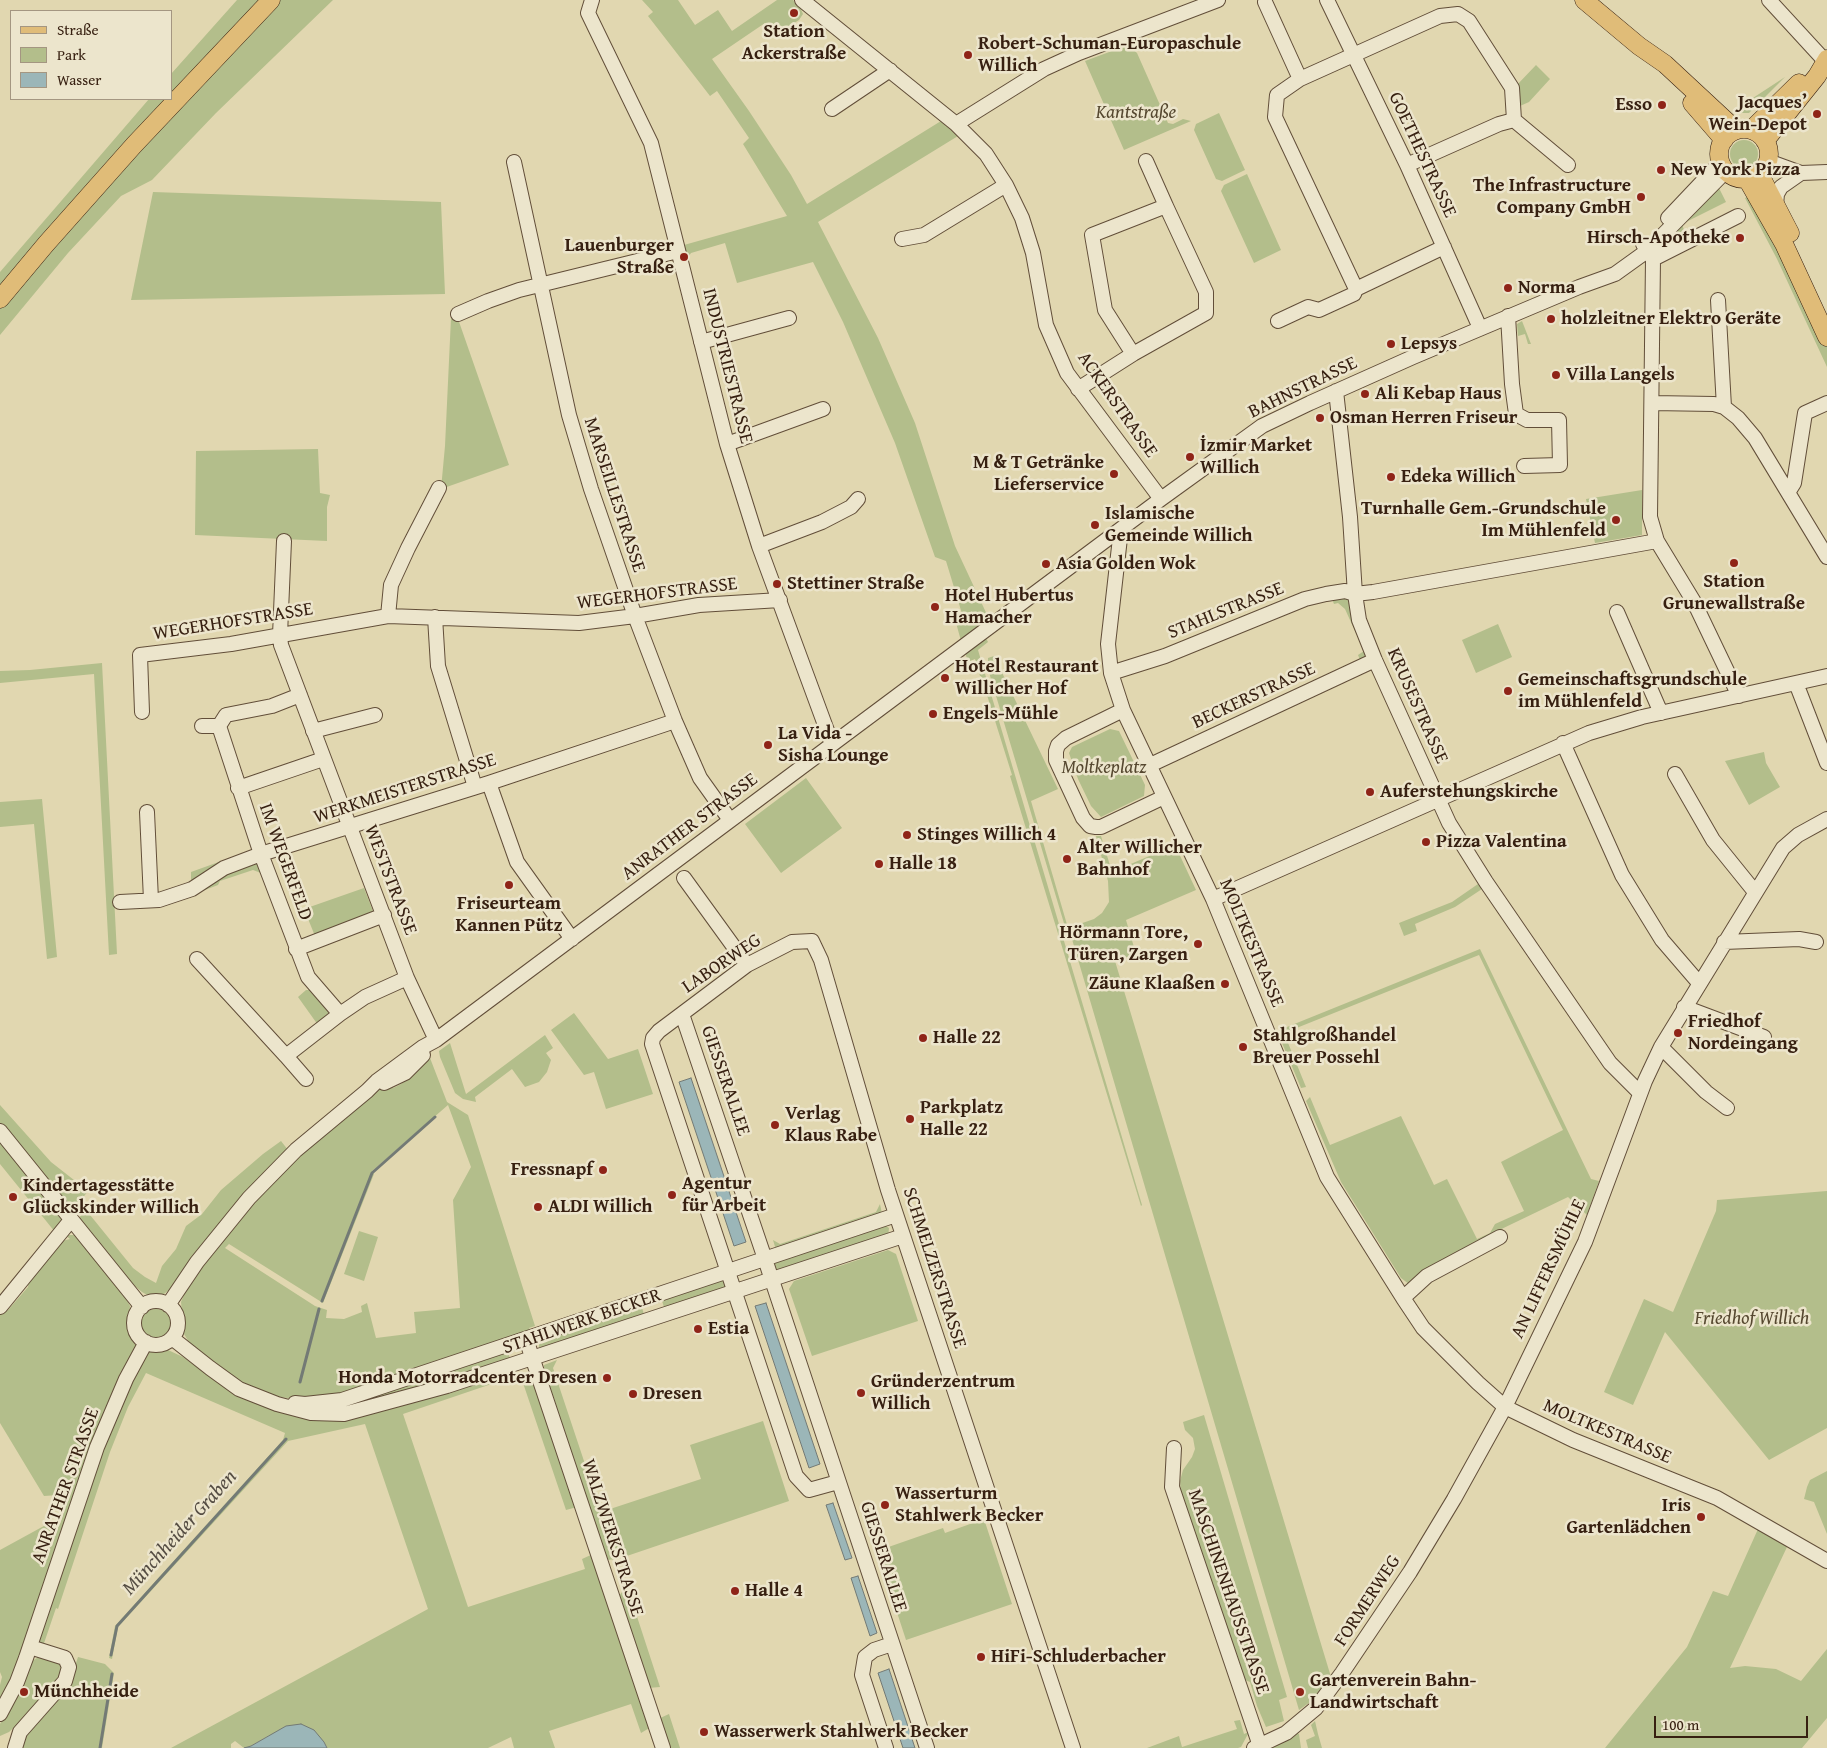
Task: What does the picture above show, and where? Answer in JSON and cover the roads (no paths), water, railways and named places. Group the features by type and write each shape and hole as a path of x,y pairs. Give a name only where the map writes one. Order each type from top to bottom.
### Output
{"main road":[{"path":"0,299 134,145 271,0"},
{"path":"1584,0 1639,46 1665,64 1744,135 1769,151 1758,171 1736,177 1723,167 1720,150 1744,135 1812,70 1826,60"},
{"path":"1758,171 1827,310"},
{"path":"1758,171 1784,244 1827,337"}],"street":[{"name":"INDUSTRIESTRASSE","path":"592,0 588,13 651,144 727,444 759,546 832,744"},
{"name":"ACKERSTRASSE","path":"802,0 956,124 986,154 1006,185 1022,218 1030,245 1046,325 1067,373 1161,499"},
{"path":"956,124 1044,69 1087,50 1218,0"},
{"name":"GOETHESTRASSE","path":"1327,0 1355,54 1480,328"},
{"path":"1769,0 1826,60"},
{"path":"1265,2 1300,79"},
{"path":"1356,289 1275,117 1277,95 1300,79 1440,16 1458,14 1469,21 1512,88 1514,120 1568,165"},
{"path":"832,109 890,70"},
{"path":"1407,166 1499,124 1514,120"},
{"path":"1078,389 1133,354 1206,312 1206,292 1146,161"},
{"name":"MARSEILLESTRASSE","path":"514,162 576,444 634,616 676,721 700,778 730,820"},
{"path":"1723,167 1648,251 1652,403 1650,517 1657,541 1694,602 1739,696"},
{"path":"1758,171 1827,172"},
{"path":"1776,205 1780,187 1801,173"},
{"path":"902,239 924,235 1006,185"},
{"path":"1133,354 1105,310 1092,236 1166,206"},
{"name":"BAHNSTRASSE","path":"972,639 1262,426 1336,391 1579,287 1613,266 1738,216"},
{"path":"1278,321 1308,307 1319,310 1354,294 1356,289 1444,247"},
{"path":"458,314 503,295 540,284 678,251"},
{"path":"1718,300 1724,407"},
{"path":"1508,316 1512,384 1516,414 1528,420 1559,420 1560,465 1524,466"},
{"path":"701,342 789,318"},
{"name":"KRUSESTRASSE","path":"1336,391 1347,489 1355,594 1359,620 1376,660 1449,823 1486,882 1610,1063 1640,1093"},
{"path":"1789,491 1794,483 1805,413 1827,402"},
{"path":"1652,403 1711,404 1724,407 1738,418 1753,434 1827,557"},
{"path":"727,444 822,409"},
{"path":"388,616 391,585 439,488"},
{"path":"759,546 822,522 851,507 858,499"},
{"name":"MOLTKESTRASSE","path":"1121,529 1108,644 1111,673 1123,710 1212,898 1327,1177 1423,1328 1478,1384 1505,1407 1573,1440 1726,1503 1827,1561"},
{"name":"WESTSTRASSE","path":"284,541 281,645 433,1042"},
{"name":"STAHLSTRASSE","path":"1111,673 1172,654 1305,599 1345,591 1355,594 1385,590 1657,541"},
{"name":"WEGERHOFSTRASSE","path":"142,712 140,655 208,648 388,616 579,623 699,605 780,600"},
{"path":"1617,612 1661,712"},
{"path":"436,617 438,666 482,785 516,862 572,939"},
{"name":"ANRATHER STRASSE","path":"168,1304 197,1262 249,1198 303,1144 377,1081 422,1046 433,1042 572,939 972,639"},
{"name":"BECKERSTRASSE","path":"1148,766 1376,660"},
{"path":"1212,898 1438,800 1563,743 1606,727 1661,712 1827,676"},
{"path":"1796,683 1827,763"},
{"path":"202,726 219,726 226,715 272,706 300,696"},
{"path":"1123,710 1066,738 1058,745 1056,760 1083,818 1090,826 1101,827 1164,797"},
{"path":"314,731 375,715"},
{"name":"WERKMEISTERSTRASSE","path":"120,902 160,900 192,889 224,868 261,854 482,785 676,721"},
{"name":"IM WEGERFELD","path":"219,726 238,788 296,949 308,977 340,1014"},
{"path":"1563,743 1622,875 1662,940 1699,983"},
{"name":"IM WEGERFELD","path":"238,788 324,758"},
{"path":"1675,774 1713,840 1755,892"},
{"path":"147,812 151,900"},
{"name":"AN LIFFERSMÜHLE","path":"1454,1499 1505,1407 1585,1242 1640,1093 1661,1046 1780,852 1790,841 1807,829 1827,819"},
{"path":"684,878 747,965"},
{"name":"IM WEGERFELD","path":"296,949 384,915"},
{"path":"1724,942 1799,939 1816,942"},
{"name":"LABORWEG","path":"682,1014 747,965 792,942 812,941"},
{"name":"SCHMELZERSTRASSE","path":"812,941 821,960 896,1215 1073,1748"},
{"path":"197,959 306,1079"},
{"path":"286,1056 365,997 408,978"},
{"path":"1684,1007 1764,1037"},
{"name":"GIESSERALLEE","path":"838,1482 809,1490 796,1476 653,1047 652,1040 656,1033 682,1014 927,1748"},
{"path":"1661,1046 1706,1092 1726,1108"},
{"path":"0,1131 142,1307"},
{"name":"STAHLWERK BECKER","path":"269,1401 305,1404 342,1400 896,1215"},
{"path":"0,1307 71,1220"},
{"name":"STAHLWERK BECKER","path":"172,1338 239,1389 269,1401 311,1413 344,1414 447,1386 734,1290 903,1236"},
{"path":"1403,1298 1427,1276 1500,1238"},
{"path":"154,1301 168,1304 176,1314 177,1320 176,1332 172,1338 160,1344 146,1342 140,1338 134,1326 137,1312 154,1301"},
{"name":"WALZWERKSTRASSE","path":"526,1339 662,1748"},
{"name":"ANRATHER STRASSE","path":"0,1714 17,1682 95,1452 126,1379 146,1342"},
{"name":"MASCHINENHAUSSTRASSE","path":"1174,1448 1172,1487 1257,1747"},
{"name":"FORMERWEG","path":"1257,1747 1291,1730 1312,1712 1325,1697 1395,1595 1454,1499"},
{"path":"886,1748 862,1675 865,1657 872,1651 892,1644"},
{"path":"16,1748 20,1732 65,1681 69,1667 65,1658 30,1646"}],"water":[{"path":"691,1078 746,1242 734,1246 679,1082"},
{"path":"766,1303 820,1464 809,1468 755,1306"},
{"path":"833,1503 852,1558 845,1560 826,1505"},
{"path":"858,1576 877,1633 870,1636 851,1578"},
{"path":"889,1669 915,1748 903,1748 878,1673"},
{"path":"301,1724 314,1730 327,1748 244,1748 286,1726"}],"waterway":[{"name":"Münchheider Graben","path":"322,1301 372,1173 435,1117"},
{"name":"Münchheider Graben","path":"300,1382 319,1309"},
{"name":"Münchheider Graben","path":"111,1655 117,1626 286,1439"},
{"name":"Münchheider Graben","path":"100,1748 112,1674"}],"place":[{"name":"Station Ackerstraße","path":"794,13"},
{"name":"Robert-Schuman-Europaschule Willich","path":"968,55"},
{"name":"Esso","path":"1662,105"},
{"name":"Jacques’ Wein-Depot","path":"1817,114"},
{"name":"New York Pizza","path":"1661,170"},
{"name":"The Infrastructure Company GmbH","path":"1641,197"},
{"name":"Hirsch-Apotheke","path":"1740,238"},
{"name":"Lauenburger Straße","path":"684,257"},
{"name":"Norma","path":"1508,288"},
{"name":"holzleitner Elektro Geräte","path":"1551,319"},
{"name":"Lepsys","path":"1391,344"},
{"name":"Villa Langels","path":"1556,375"},
{"name":"Ali Kebap Haus","path":"1365,394"},
{"name":"Osman Herren Friseur","path":"1320,418"},
{"name":"İzmir Market Willich","path":"1190,457"},
{"name":"M & T Getränke Lieferservice","path":"1114,474"},
{"name":"Edeka Willich","path":"1391,477"},
{"name":"Turnhalle Gem.-Grundschule Im Mühlenfeld","path":"1616,520"},
{"name":"Islamische Gemeinde Willich","path":"1095,525"},
{"name":"Station Grunewallstraße","path":"1734,563"},
{"name":"Asia Golden Wok","path":"1046,564"},
{"name":"Stettiner Straße","path":"777,584"},
{"name":"Hotel Hubertus Hamacher","path":"935,607"},
{"name":"Hotel Restaurant Willicher Hof","path":"945,678"},
{"name":"Gemeinschaftsgrundschule im Mühlenfeld","path":"1508,691"},
{"name":"Engels-Mühle","path":"933,714"},
{"name":"La Vida - Sisha Lounge","path":"768,745"},
{"name":"Auferstehungskirche","path":"1370,792"},
{"name":"Stinges Willich 4","path":"907,835"},
{"name":"Pizza Valentina","path":"1426,842"},
{"name":"Alter Willicher Bahnhof","path":"1067,859"},
{"name":"Halle 18","path":"879,864"},
{"name":"Friseurteam Kannen Pütz","path":"509,885"},
{"name":"Hörmann Tore, Türen, Zargen","path":"1198,944"},
{"name":"Zäune Klaaßen","path":"1225,984"},
{"name":"Friedhof Nordeingang","path":"1678,1033"},
{"name":"Halle 22","path":"923,1038"},
{"name":"Stahlgroßhandel Breuer Possehl","path":"1243,1047"},
{"name":"Parkplatz Halle 22","path":"910,1119"},
{"name":"Verlag Klaus Rabe","path":"775,1125"},
{"name":"Fressnapf","path":"603,1170"},
{"name":"Agentur für Arbeit","path":"672,1195"},
{"name":"Kindertagesstätte Glückskinder Willich","path":"13,1197"},
{"name":"ALDI Willich","path":"538,1207"},
{"name":"Estia","path":"698,1329"},
{"name":"Honda Motorradcenter Dresen","path":"607,1378"},
{"name":"Gründerzentrum Willich","path":"861,1393"},
{"name":"Dresen","path":"633,1394"},
{"name":"Wasserturm Stahlwerk Becker","path":"885,1505"},
{"name":"Iris Gartenlädchen","path":"1701,1517"},
{"name":"Halle 4","path":"735,1591"},
{"name":"HiFi-Schluderbacher","path":"981,1657"},
{"name":"Münchheide","path":"24,1692"},
{"name":"Gartenverein Bahn- Landwirtschaft","path":"1300,1692"},
{"name":"Wasserwerk Stahlwerk Becker","path":"704,1732"}],"park label":[{"name":"Kantstraße","path":"1136,113"},
{"name":"Moltkeplatz","path":"1104,768"},
{"name":"Friedhof Willich","path":"1752,1319"}]}
